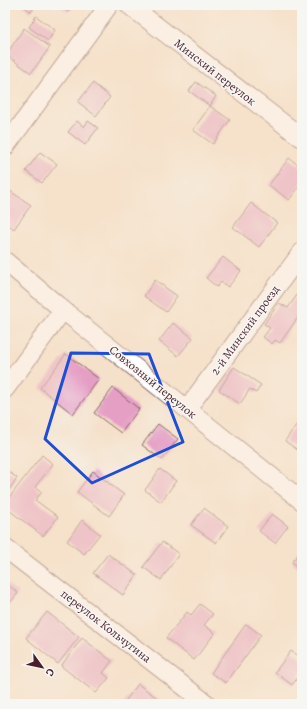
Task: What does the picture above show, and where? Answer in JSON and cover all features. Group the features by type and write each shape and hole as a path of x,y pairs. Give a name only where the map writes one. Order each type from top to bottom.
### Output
{"street":[{"path":"5,147 109,5"},
{"name":"Минский переулок","path":"129,5 302,138"},
{"name":"2-й Минский проезд","path":"187,409 302,252"},
{"name":"Совхозный переулок","path":"5,262 302,501"},
{"path":"5,389 63,310"},
{"name":"переулок Кольчугина","path":"5,548 207,704"}],"highlighted area":[{"path":"71,353 149,354 183,442 92,483 45,439"}],"building":[{"path":"22,5 36,5 31,12"},
{"path":"58,5 74,5 68,12"},
{"path":"36,16 55,30 48,41 29,27"},
{"path":"24,28 50,47 31,73 6,55"},
{"path":"196,82 216,96 210,106 189,91"},
{"path":"93,83 110,97 96,116 78,102"},
{"path":"210,106 230,120 213,144 193,130"},
{"path":"77,121 84,127 88,121 98,128 85,145 68,132"},
{"path":"40,152 57,164 42,183 26,171"},
{"path":"289,158 302,168 302,183 289,200 269,185"},
{"path":"10,191 31,205 14,229 5,222 5,199"},
{"path":"251,203 277,223 259,247 233,227"},
{"path":"223,257 241,271 228,287 221,282 217,287 206,278"},
{"path":"302,261 302,278 294,272"},
{"path":"155,280 177,296 166,312 144,296"},
{"path":"297,295 302,299 302,319 299,316 280,343 275,340 272,344 263,337 270,328 264,324 279,303 288,308"},
{"path":"173,323 193,338 178,356 159,341"},
{"path":"66,354 99,379 73,414 40,388"},
{"path":"234,367 261,385 256,393 250,389 240,404 219,390"},
{"path":"113,388 139,409 121,433 94,413"},
{"path":"299,421 302,423 302,453 285,441"},
{"path":"158,424 178,439 162,460 142,445"},
{"path":"42,455 53,464 35,487 42,492 35,500 58,517 43,536 5,507 5,503"},
{"path":"5,469 17,478 5,496"},
{"path":"160,469 176,481 161,502 145,490"},
{"path":"93,471 124,495 109,516 77,492"},
{"path":"204,508 228,526 216,543 191,525"},
{"path":"272,514 288,526 275,543 259,531"},
{"path":"82,520 100,534 84,554 67,541"},
{"path":"162,542 179,554 161,580 143,567"},
{"path":"302,549 302,570 292,562"},
{"path":"108,554 137,575 123,595 93,573"},
{"path":"5,582 18,593 5,609"},
{"path":"200,604 213,614 204,625 215,633 194,660 166,638 187,612 191,615"},
{"path":"47,612 79,637 58,664 26,638"},
{"path":"246,624 261,635 226,683 211,673"},
{"path":"82,638 112,661 103,673 109,678 96,693 61,666"},
{"path":"291,651 302,659 302,672 292,685 275,672"},
{"path":"138,684 161,701 159,704 123,704"}]}
